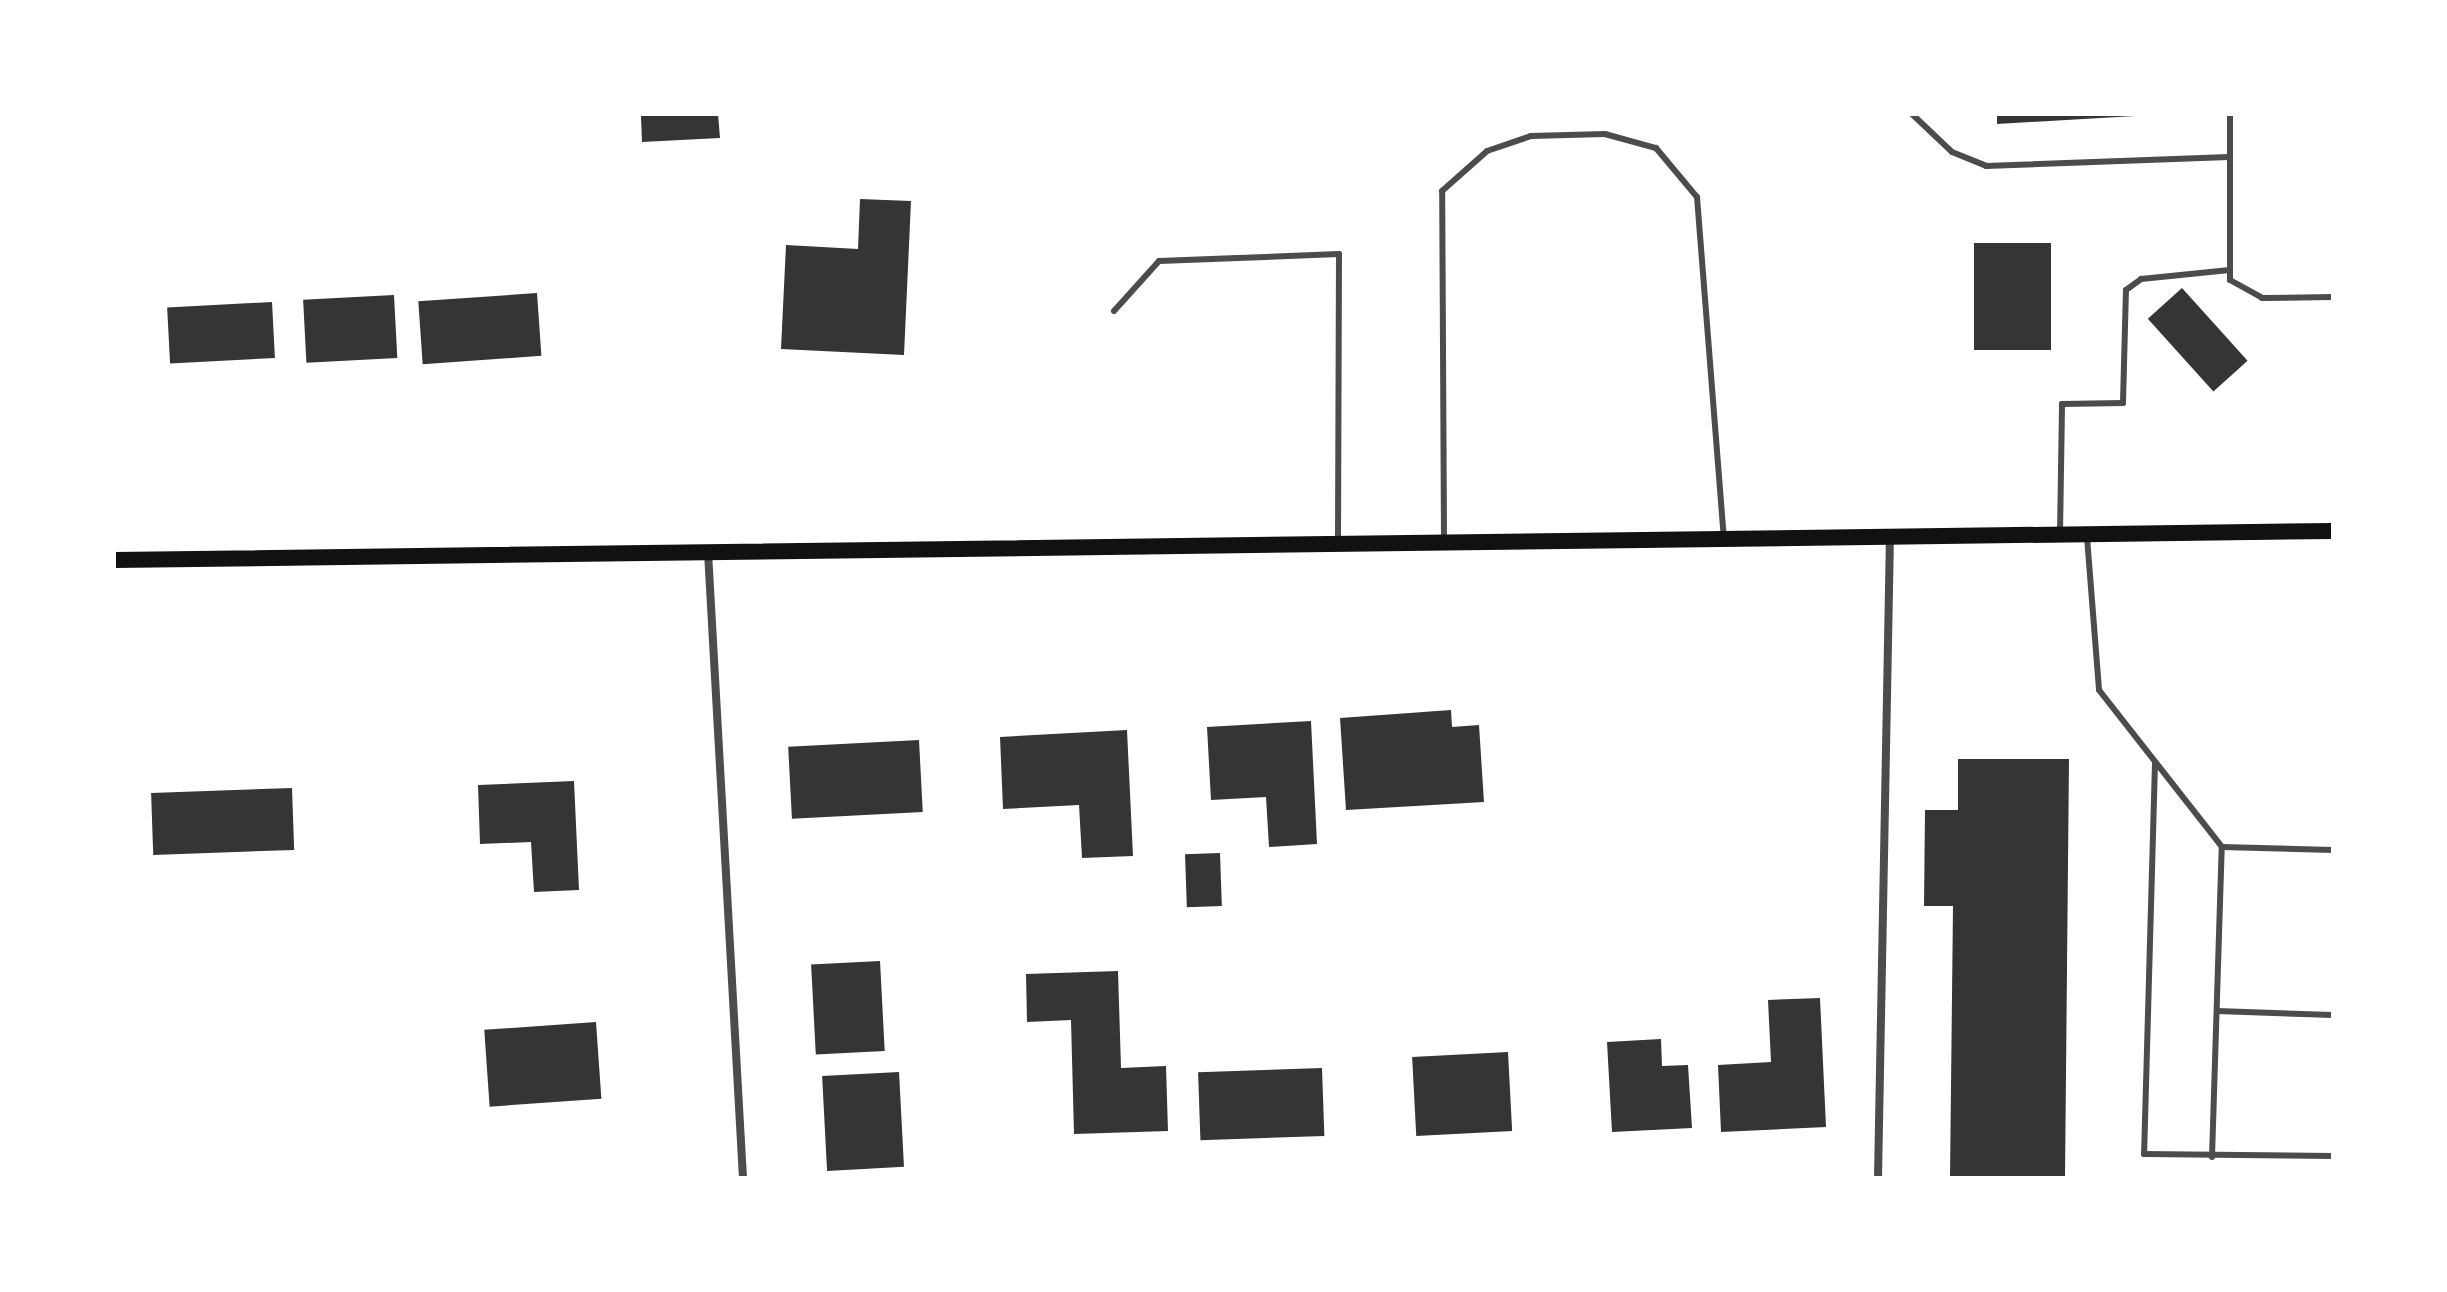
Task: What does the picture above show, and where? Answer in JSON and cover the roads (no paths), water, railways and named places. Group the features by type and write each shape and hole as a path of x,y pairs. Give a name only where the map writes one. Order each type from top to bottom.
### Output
{"main road":[{"path":"114,560 2333,531"}],"street":[{"path":"1878,1178 1890,536"},
{"path":"708,552 743,1178"}],"lane":[{"path":"1912,114 1952,152 1986,166 2229,157"},
{"path":"2230,114 2230,280 2262,298 2333,297"},
{"path":"1444,542 1442,191 1487,151 1531,136 1605,134 1656,148 1697,197 1724,539"},
{"path":"1114,311 1159,261 1339,254 1338,545"},
{"path":"2060,534 2062,404 2123,403 2126,290 2141,279 2230,270"},
{"path":"2087,534 2099,690 2222,847 2212,1157"},
{"path":"2155,763 2144,1154 2333,1156"},
{"path":"2222,847 2333,850"},
{"path":"2217,1011 2333,1015"}]}
